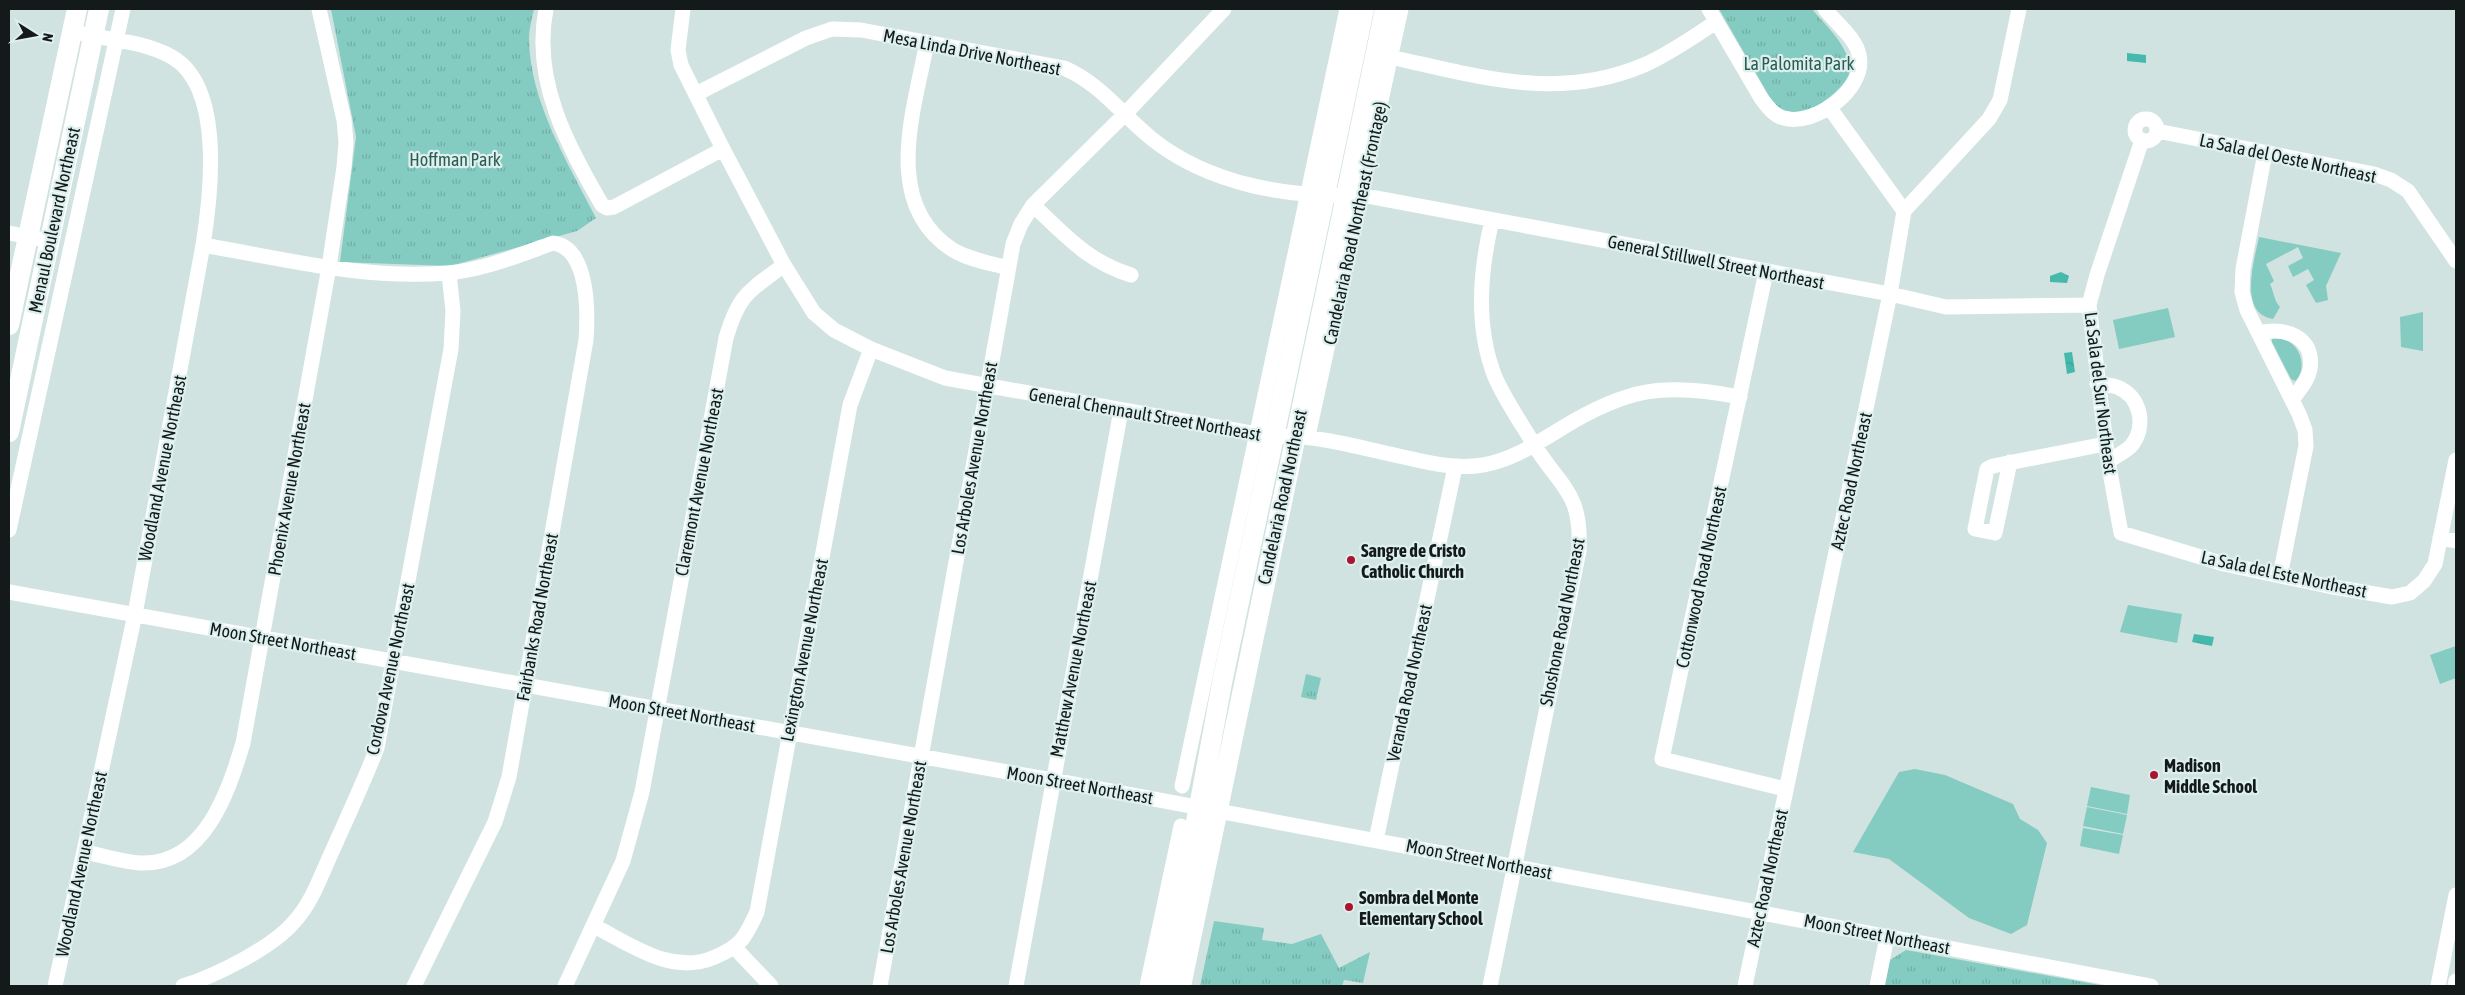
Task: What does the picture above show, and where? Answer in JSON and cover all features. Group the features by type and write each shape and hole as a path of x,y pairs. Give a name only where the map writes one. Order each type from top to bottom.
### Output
{"main road":[{"name":"Menaul Boulevard Northeast","path":"9,325 18,235 77,9"},
{"name":"Menaul Boulevard Northeast","path":"9,432 99,9"},
{"name":"Candelaria Road Northeast","path":"1162,986 1222,684 1265,435 1316,194 1364,9"},
{"name":"Candelaria Road Northeast","path":"1181,986 1353,195 1385,9"}],"street":[{"path":"9,530 123,9"},
{"name":"Phoenix Avenue Northeast","path":"84,852 140,863 161,861 180,854 195,843 208,828 233,776 243,743 329,267 344,167 346,142 344,120 319,9"},
{"path":"546,9 542,52 547,86 560,125 602,205 607,208 614,206 723,149"},
{"path":"683,9 678,50 682,64 723,149 784,265"},
{"name":"Los Arboles Avenue Northeast","path":"880,986 922,757 986,386 1008,268 1021,224 1033,205 1125,114 1217,19 1224,9"},
{"path":"1316,194 1347,9"},
{"name":"Candelaria Road Northeast (Frontage)","path":"1353,195 1390,57 1400,9"},
{"path":"1709,9 1761,98 1771,110 1782,118 1803,120 1829,106 1845,94 1854,82 1860,68 1859,54 1854,43 1824,9"},
{"path":"1829,106 1904,211 1989,119 2000,100 2019,9"},
{"path":"1390,57 1520,83 1576,84 1613,76 1644,64 1716,22"},
{"name":"Mesa Linda Drive Northeast","path":"696,94 806,38 832,29 861,30 1064,68 1080,75 1096,86 1152,139 1182,160 1206,172 1229,180 1316,194 1353,195"},
{"name":"Woodland Avenue Northeast","path":"55,986 135,614 203,245 212,183 210,144 199,90 190,73 174,58 157,50 72,32"},
{"path":"926,42 907,154 908,185 918,214 935,236 954,251 977,261 1008,268"},
{"name":"La Sala del Sur Northeast","path":"2121,533 2105,444 2089,305 2097,275 2142,140 2138,137 2135,130 2141,120 2151,120 2156,125 2157,131"},
{"name":"La Sala del Oeste Northeast","path":"2157,131 2374,174 2391,180 2408,191 2451,243 2456,260"},
{"path":"2265,153 2243,269 2242,292 2247,310 2305,430 2306,446 2280,576"},
{"name":"General Stillwell Street Northeast","path":"1353,195 1890,294 1946,308 2089,305"},
{"path":"1033,205 1087,255 1107,267 1131,274"},
{"name":"Aztec Road Northeast","path":"1745,986 1890,294 1904,211"},
{"name":"Shoshone Road Northeast","path":"1490,986 1578,551 1580,525 1573,499 1534,444 1495,377 1484,332 1481,291 1483,258 1492,220"},
{"path":"18,235 50,241"},
{"name":"Fairbanks Road Northeast","path":"414,986 496,822 509,777 586,340 588,310 585,287 578,266 567,249 561,244 553,243 505,261 449,273"},
{"path":"203,245 378,275 449,273"},
{"name":"General Chennault Street Northeast","path":"784,265 814,313 834,330 871,349 945,378 1265,435 1302,436 1455,467 1484,465 1510,458 1608,402 1650,391 1672,388 1697,389 1740,397"},
{"name":"Claremont Avenue Northeast","path":"566,986 623,861 642,792 726,338 734,313 748,291 784,265"},
{"name":"Cottonwood Road Northeast","path":"1766,272 1662,759 1786,788"},
{"name":"Cordova Avenue Northeast","path":"183,986 200,980 268,945 294,923 310,900 365,779 376,748 451,349 453,311 449,273"},
{"path":"2259,333 2270,330 2284,331 2303,341 2310,368 2305,383 2292,400"},
{"name":"Lexington Avenue Northeast","path":"735,948 749,929 757,912 788,732 850,405 871,349"},
{"path":"2097,384 2118,387 2132,398 2140,411 2139,432 2130,446 2108,461"},
{"name":"Matthew Avenue Northeast","path":"1016,986 1052,780 1121,410"},
{"path":"1182,786 1265,435"},
{"path":"2010,462 2105,444"},
{"path":"2456,460 2450,519 2440,538 2456,541"},
{"name":"Veranda Road Northeast","path":"1376,840 1455,467"},
{"name":"La Sala del Este Northeast","path":"2121,533 2224,564 2392,597 2410,593 2424,581 2435,564 2440,538"},
{"name":"Moon Street Northeast","path":"9,592 1199,807 2151,986"},
{"path":"1147,986 1181,826"},
{"path":"2438,986 2456,895"},
{"path":"594,926 658,959 672,964 692,965 735,948 771,986"},
{"path":"1877,986 1887,936"},
{"path":"2455,986 2456,982"}],"green space":[{"name":"Hoffman Park","path":"331,9 534,9 529,39 531,63 536,86 552,132 596,218 577,231 450,266 340,262 356,137"},
{"name":"La Palomita Park","path":"1719,9 1812,9 1845,51 1850,67 1849,74 1838,90 1820,104 1801,112 1791,113 1783,110 1773,103"},
{"path":"2259,237 2341,253 2326,286 2328,300 2316,303 2306,285 2314,280 2308,269 2293,277 2288,266 2303,258 2298,247 2266,264 2274,281 2270,284 2276,302 2280,307 2273,319 2262,315 2255,307 2251,285"},
{"path":"2168,308 2175,337 2119,349 2113,320"},
{"path":"2423,312 2423,351 2401,347 2400,317"},
{"path":"2277,337 2290,343 2298,352 2302,367 2295,381 2291,379 2272,342 2272,339"},
{"path":"2128,605 2182,614 2177,643 2120,632"},
{"path":"2456,646 2456,678 2440,684 2430,655"},
{"path":"1306,674 1321,678 1316,700 1301,697"},
{"path":"1915,769 1945,775 2013,804 2020,819 2038,830 2047,843 2027,925 2011,934 1969,918 1889,859 1853,852 1899,772"},
{"path":"2091,787 2130,795 2127,814 2087,806"},
{"path":"2087,807 2127,815 2123,834 2083,826"},
{"path":"2083,828 2123,835 2119,854 2080,846"},
{"path":"1214,921 1264,928 1262,940 1292,944 1321,934 1339,968 1370,952 1363,983 1344,980 1342,986 1200,986"},
{"path":"1906,950 2105,986 1885,986 1890,960"}],"water":[{"path":"2127,53 2146,55 2146,63 2127,61"},
{"path":"2061,272 2069,276 2067,283 2050,282 2050,276"},
{"path":"2072,352 2075,372 2067,374 2064,353"},
{"path":"2194,634 2214,637 2212,646 2192,642"}],"place":[{"name":"Sangre de Cristo Catholic Church","path":"1351,560"},
{"name":"Madison Middle School","path":"2154,775"},
{"name":"Sombra del Monte Elementary School","path":"1349,907"}]}
